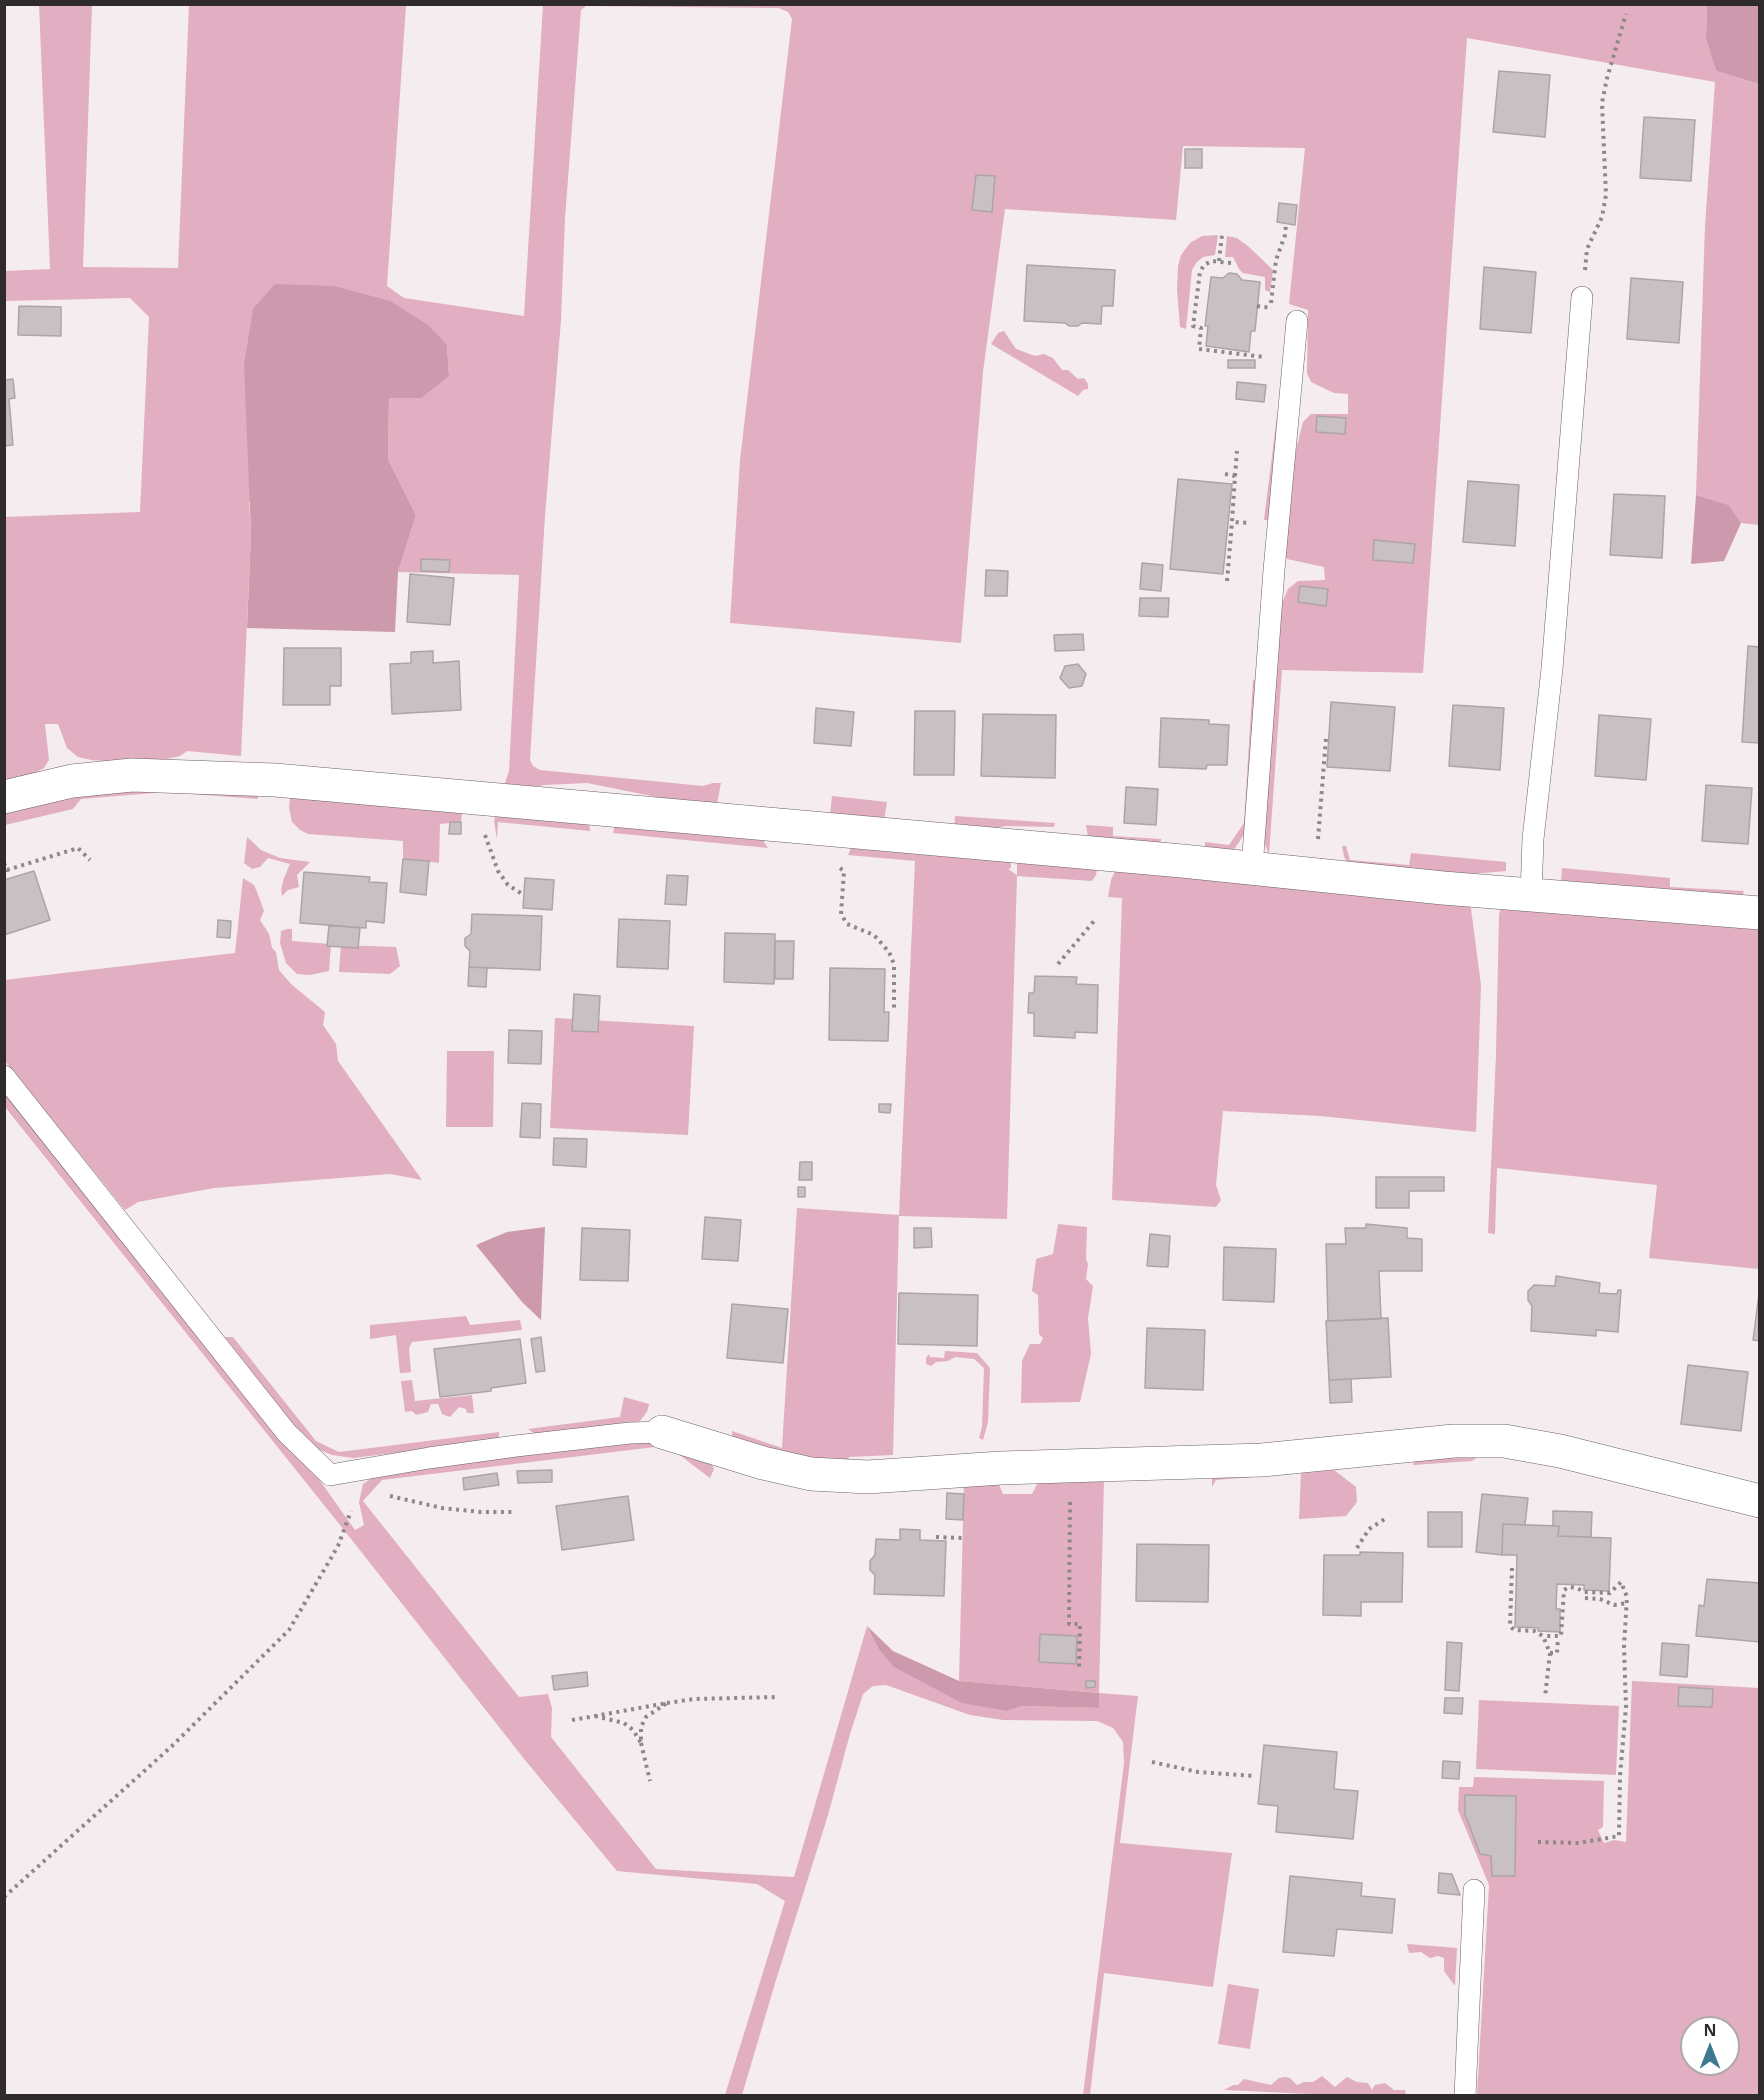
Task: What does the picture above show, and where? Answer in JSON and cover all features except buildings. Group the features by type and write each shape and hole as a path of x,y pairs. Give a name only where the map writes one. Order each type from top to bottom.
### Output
{"street":[{"path":"4,796 72,781 132,775 275,780 1252,868 1443,888 1760,913"},
{"path":"662,1432 763,1463 811,1474 868,1477 1001,1468 1262,1460 1454,1441 1504,1441 1560,1451 1760,1501"}],"lane":[{"path":"1531,895 1533,839 1552,669 1582,297"},
{"path":"1252,868 1274,570 1297,321"},
{"path":"4,1076 286,1432 330,1475 516,1446 630,1433 662,1432"},
{"path":"1465,2096 1474,1890"}],"path":[{"path":"1582,297 1587,249 1602,217 1606,195 1602,103 1626,14"},
{"path":"1270,317 1276,260 1285,235 1286,224"},
{"path":"1219,261 1222,235"},
{"path":"1231,263 1212,261 1204,265 1200,272 1193,326 1201,328 1198,349 1265,357 1266,351"},
{"path":"1227,581 1237,451"},
{"path":"1225,474 1235,476"},
{"path":"1232,522 1253,524"},
{"path":"1318,844 1326,738"},
{"path":"485,838 498,871 508,885 524,896"},
{"path":"4,863 7,870 78,848 90,860"},
{"path":"841,868 844,871 841,914 847,924 874,935 889,952 894,964 894,1011"},
{"path":"1058,964 1094,921"},
{"path":"381,1494 442,1508 480,1512 514,1512"},
{"path":"1070,1497 1069,1624 1080,1624 1079,1671"},
{"path":"4,1897 172,1746 289,1630 338,1546 351,1511"},
{"path":"1357,1548 1369,1529 1388,1517"},
{"path":"936,1537 963,1538"},
{"path":"1512,1568 1510,1626 1514,1630 1534,1631 1543,1636 1561,1636 1562,1594 1569,1587 1584,1592 1610,1593 1621,1582 1627,1597 1624,1646 1626,1707 1620,1776 1619,1836 1580,1843 1538,1842"},
{"path":"1585,1598 1600,1599 1614,1605 1627,1603"},
{"path":"1543,1636 1550,1653 1545,1697"},
{"path":"1550,1653 1557,1653 1558,1638"},
{"path":"572,1720 667,1702 777,1697"},
{"path":"650,1781 641,1743 641,1727 646,1717 667,1702"},
{"path":"596,1716 612,1718 624,1723 633,1730 641,1743"},
{"path":"1152,1762 1198,1772 1255,1776"}],"shaded area":[{"path":"39,5 92,5 83,267 178,268 189,5 406,5 387,286 404,298 524,316 543,5 1707,5 1706,39 1716,71 1759,84 1759,525 1741,523 1729,505 1696,495 1705,226 1715,82 1467,38 1423,673 1282,670 1269,855 1264,841 1281,605 1288,589 1298,581 1325,580 1324,567 1287,559 1284,555 1296,450 1303,422 1311,414 1348,414 1348,394 1334,393 1311,382 1307,373 1308,310 1289,304 1305,148 1183,146 1176,220 1005,209 983,372 961,643 730,623 740,460 792,19 788,12 779,8 586,6 581,10 565,218 561,320 545,516 530,760 533,766 540,770 703,786 721,783 716,809 587,783 544,785 520,790 510,788 505,783 509,771 519,575 398,572 416,515 388,459 389,398 422,398 449,376 447,345 249,502 251,535 241,756 187,751 180,756 158,761 136,763 91,760 78,757 67,748 58,724 45,724 49,760 44,768 5,786 4,517 140,512 149,317 130,298 5,301 5,271 50,269"},
{"path":"1707,5 1759,5 1759,84 1716,71 1706,39"},
{"path":"1218,235 1215,255 1203,257 1192,270 1186,329 1180,327 1177,290 1181,255 1190,243 1202,236"},
{"path":"1227,236 1237,238 1273,270 1270,292 1265,290 1265,277 1243,273 1233,257 1225,257"},
{"path":"275,284 334,286 390,301 428,325 447,345 449,376 422,398 389,398 388,459 416,515 398,572 395,632 247,628 251,535 244,365 253,309"},
{"path":"1004,331 1016,349 1035,356 1044,354 1053,358 1062,370 1068,370 1078,379 1084,378 1088,389 1083,390 1078,396 991,344 998,333"},
{"path":"1277,416 1281,422 1270,520 1264,520"},
{"path":"1696,495 1729,505 1741,523 1724,561 1691,564"},
{"path":"1257,679 1247,820 1243,836 1235,848 1223,854 1205,854 1205,842 1229,845 1244,823 1253,680"},
{"path":"78,788 258,792 258,799 165,792 81,799 73,809 5,825 5,806"},
{"path":"832,796 887,802 884,821 830,815"},
{"path":"290,797 463,805 461,822 440,824 439,863 403,859 403,841 308,834 292,822 289,808"},
{"path":"498,806 588,814 590,831 498,822 497,839 494,821"},
{"path":"955,816 1055,823 1054,827 1006,826 969,833 954,832"},
{"path":"617,817 765,835 764,842 768,848 613,833"},
{"path":"1086,825 1113,827 1113,836 1161,839 1160,850 1089,843"},
{"path":"247,837 261,850 280,858 310,862 297,875 299,887 288,890 282,896 284,878 290,864 268,858 260,867 252,869 244,863"},
{"path":"863,841 1011,855 1011,868 1008,869 1017,875 1017,855 1097,869 1092,881 1017,876 1007,1219 899,1216 893,1455 849,1457 847,1466 732,1443 732,1431 782,1448 797,1208 899,1215 915,861 848,855 851,848"},
{"path":"1342,846 1346,846 1350,860 1409,865 1411,853 1506,862 1506,871 1440,877 1348,865"},
{"path":"1562,868 1670,878 1670,887 1744,891 1742,897 1602,884 1590,887 1561,883"},
{"path":"1115,871 1470,901 1481,985 1476,1132 1320,1116 1223,1111 1216,1185 1221,1200 1216,1207 1112,1200 1122,898 1108,897"},
{"path":"243,878 254,885 259,897 264,911 260,920 276,952 279,970 291,984 325,1012 323,1025 336,1044 338,1061 422,1180 390,1174 214,1188 138,1202 125,1210 5,1061 4,980 235,953"},
{"path":"1502,905 1759,923 1759,1269 1649,1258 1657,1185 1497,1168 1495,1234 1488,1233 1496,1055 1499,914"},
{"path":"292,929 292,941 331,944 329,971 310,975 297,974 286,963 280,943 281,931"},
{"path":"341,945 396,947 400,966 390,974 339,972"},
{"path":"555,1018 694,1026 688,1135 550,1128"},
{"path":"447,1051 494,1051 493,1127 446,1127"},
{"path":"4,1091 279,1440 318,1478 355,1530 364,1525 359,1502 363,1484 373,1477 489,1458 635,1443 656,1443 707,1455 714,1469 710,1478 673,1450 655,1447 382,1480 363,1501 519,1697 548,1694 552,1708 551,1737 656,1869 794,1877 867,1626 878,1648 1007,1711 1022,1706 1099,1708 1099,1693 1138,1696 1120,1843 1232,1853 1213,1987 1104,1973 1090,2095 1083,2095 1124,1763 1123,1742 1113,1728 1097,1721 1003,1720 970,1715 886,1685 873,1686 863,1694 850,1734 828,1815 742,2095 725,2095 785,1901 757,1884 617,1871 525,1760 5,1107"},
{"path":"1058,1224 1087,1227 1086,1279 1093,1286 1088,1318 1091,1354 1080,1402 1021,1403 1022,1361 1030,1344 1040,1344 1043,1338 1039,1334 1038,1295 1032,1291 1036,1259 1053,1254"},
{"path":"545,1227 541,1320 522,1302 476,1245 507,1232"},
{"path":"466,1316 470,1325 520,1320 522,1330 412,1342 409,1348 411,1372 404,1373 400,1373 396,1335 370,1339 370,1325"},
{"path":"225,1337 233,1337 316,1441 339,1452 499,1432 499,1440 353,1458 332,1455 317,1449 305,1439"},
{"path":"945,1351 977,1353 990,1368 988,1422 983,1440 979,1438 982,1427 984,1368 974,1359 955,1357 948,1361 936,1362 931,1366 926,1364 929,1354 930,1357 944,1358"},
{"path":"412,1380 415,1401 472,1395 474,1413 467,1413 466,1409 459,1407 450,1417 442,1414 438,1404 431,1404 428,1412 416,1415 412,1411 405,1412 401,1381"},
{"path":"624,1397 649,1404 647,1412 640,1421 535,1434 528,1429 620,1417"},
{"path":"1481,1455 1472,1461 1413,1465 1414,1456"},
{"path":"1301,1467 1302,1473 1334,1470 1356,1487 1357,1502 1346,1516 1299,1519 1301,1473 1216,1480 1212,1487 1212,1479 1217,1475"},
{"path":"1104,1478 1099,1693 959,1681 964,1482 998,1482 1003,1494 1032,1494 1039,1480"},
{"path":"867,1626 893,1651 959,1681 1099,1693 1099,1708 1022,1706 1007,1711 962,1703 894,1667 878,1648"},
{"path":"1632,1681 1759,1688 1759,2095 1477,2095 1489,1885 1458,1810 1459,1787 1473,1787 1474,1777 1604,1781 1603,1827 1598,1830 1604,1843 1614,1840 1626,1842"},
{"path":"1479,1700 1619,1706 1616,1775 1476,1769"},
{"path":"1407,1944 1457,1948 1455,1986 1444,1971 1444,1958 1438,1956 1430,1958 1421,1952 1409,1953"},
{"path":"1228,1984 1259,1989 1250,2049 1218,2044"},
{"path":"1322,2076 1335,2087 1347,2077 1357,2082 1368,2083 1372,2090 1375,2085 1385,2083 1394,2090 1405,2090 1406,2095 1331,2095 1224,2090 1238,2085 1244,2079 1271,2085 1279,2078 1285,2077 1290,2078 1297,2085 1313,2082"}]}
